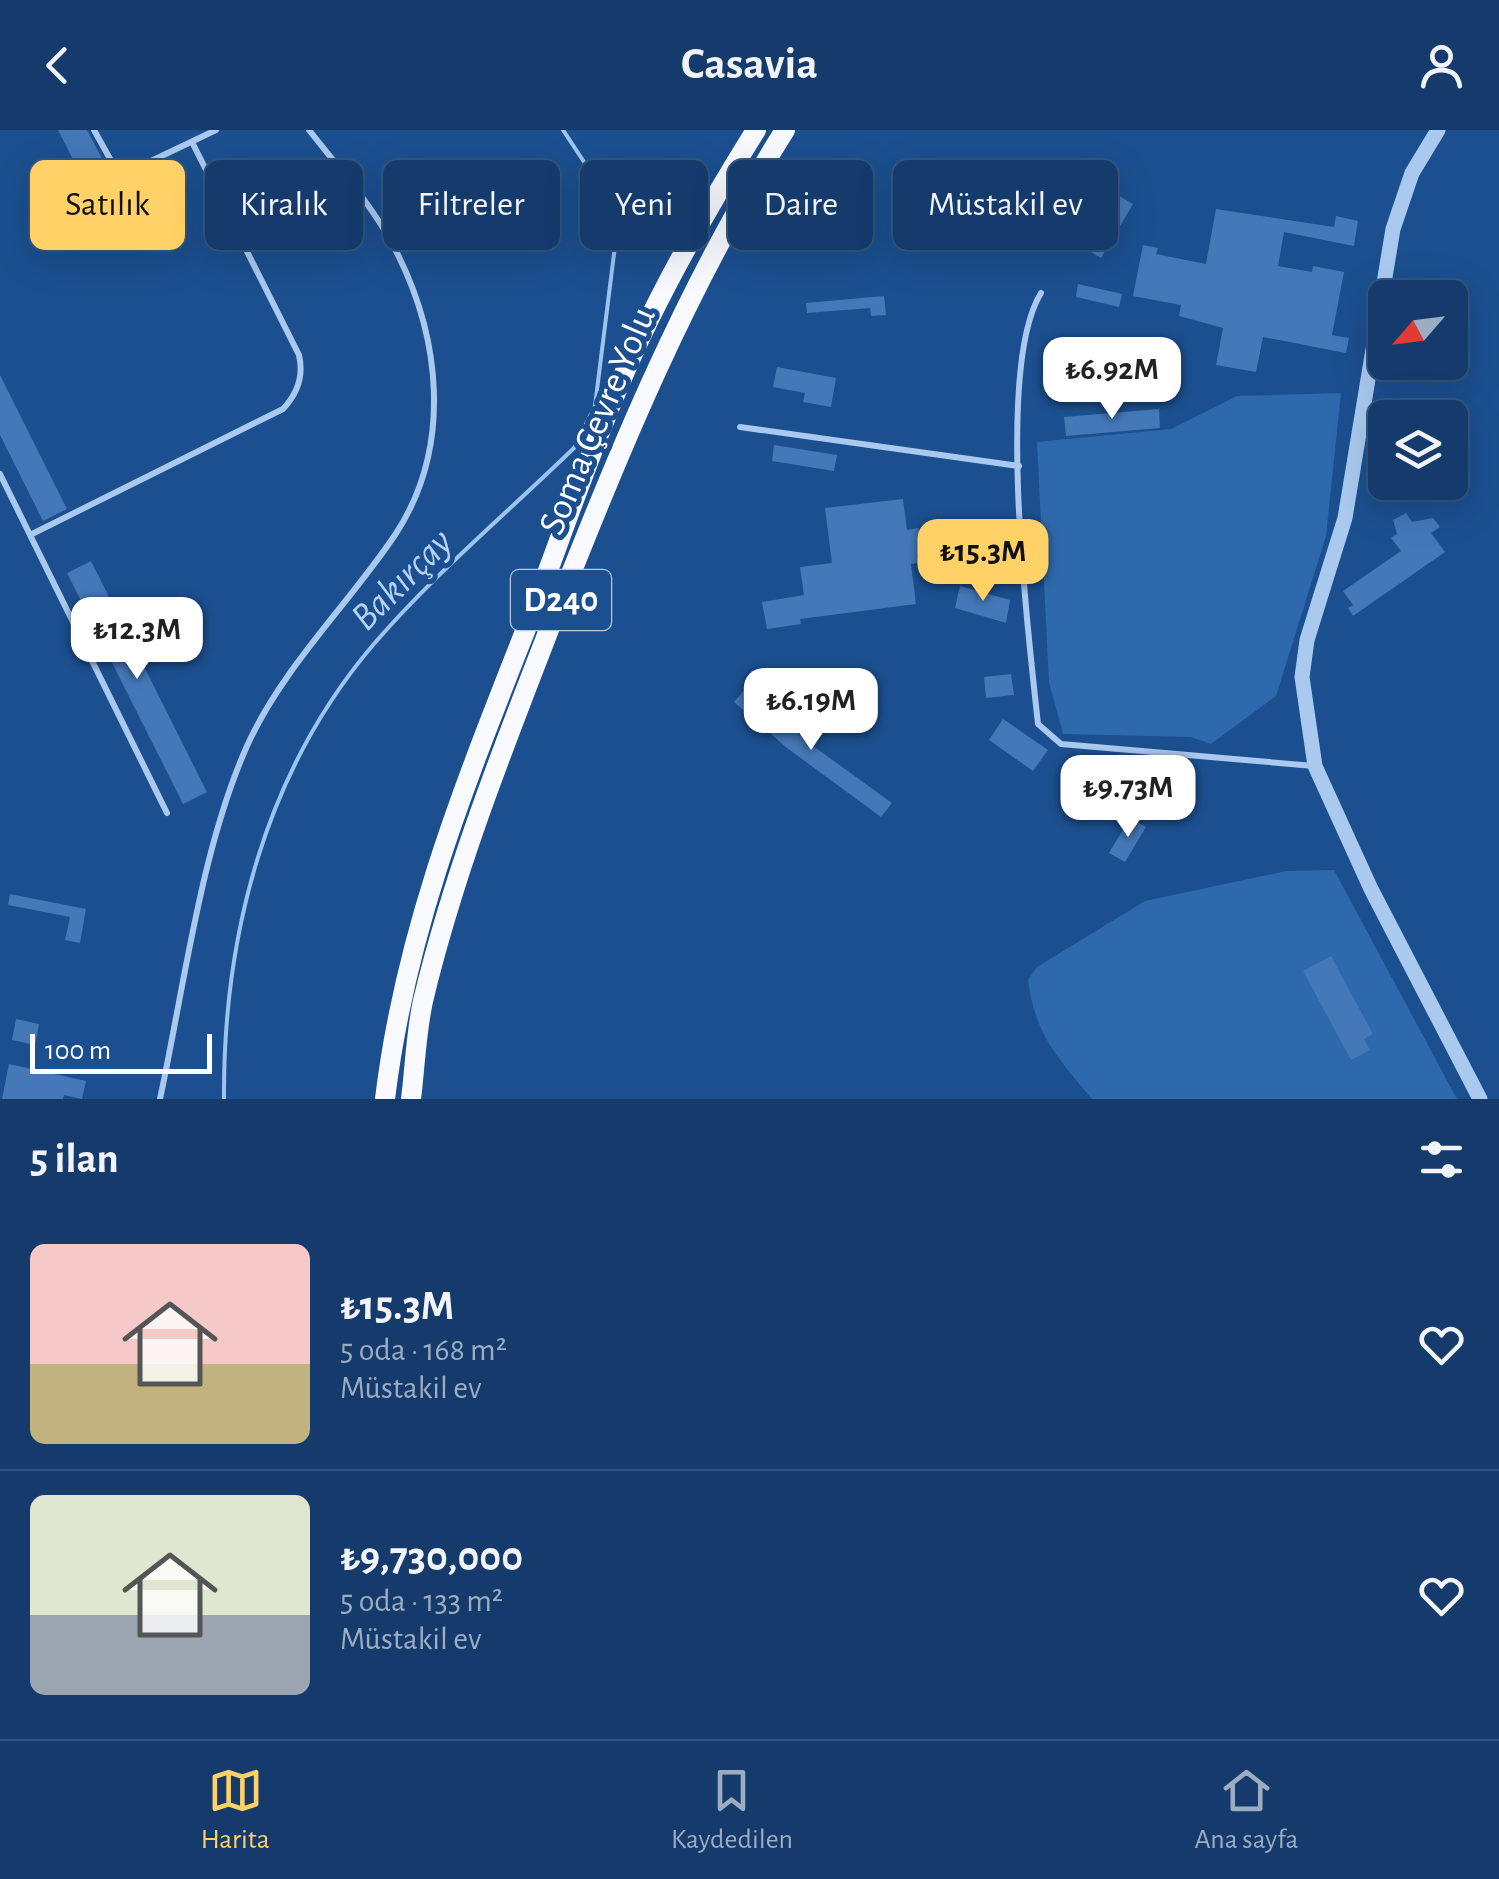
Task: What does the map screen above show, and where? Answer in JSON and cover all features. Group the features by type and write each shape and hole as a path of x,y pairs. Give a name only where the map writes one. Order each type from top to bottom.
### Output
{"highway":[{"name":"Soma Çevre Yolu","path":"385,1099 404,982 421,913 467,779 620,383 689,246 756,130"},
{"name":"Soma Çevre Yolu","path":"411,1099 422,1005 458,872 523,698 664,346 746,193 786,130"}],"street":[{"path":"1438,130 1412,174 1393,229 1345,518 1307,640 1302,677 1315,766 1371,889 1480,1099"}],"lane":[{"path":"94,130 111,163 123,171 132,171 216,130"},
{"path":"160,1099 222,809 249,742 291,675 396,532 426,476 436,392 423,315 393,245 309,130"},
{"path":"30,535 283,409 298,388 298,355 192,142"},
{"path":"1041,293 1030,311 1016,405 1038,724 1061,744 1315,766"},
{"path":"740,427 1019,466"},
{"path":"0,474 167,813"}],"shaded area":[{"path":"1341,393 1326,536 1276,696 1211,744 1191,737 1063,734 1049,682 1037,442 1171,429 1237,396"},
{"path":"1334,870 1457,1099 1092,1099 1050,1045 1031,999 1028,980 1037,967 1145,901 1286,871"}],"building":[{"path":"58,130 87,130 103,160 73,160"},
{"path":"1118,195 1133,204 1118,229"},
{"path":"1216,209 1334,227 1336,216 1358,221 1354,246 1284,232 1278,266 1312,272 1313,266 1344,272 1332,335 1349,338 1346,353 1263,337 1256,372 1216,365 1223,328 1179,316 1181,305 1133,296 1143,245 1158,248 1156,254 1206,264"},
{"path":"1088,250 1106,250 1101,258"},
{"path":"1078,284 1122,294 1119,307 1076,297"},
{"path":"884,296 886,315 871,316 870,308 807,313 806,303"},
{"path":"777,367 836,378 831,407 803,402 805,393 773,387"},
{"path":"0,375 67,509 43,521 0,435"},
{"path":"1159,409 1160,428 1066,436 1064,417"},
{"path":"774,445 837,455 834,471 772,461"},
{"path":"903,499 907,530 919,528 923,554 917,554 918,563 911,564 916,604 800,619 801,624 767,629 762,602 804,595 800,567 832,563 825,508"},
{"path":"1406,513 1412,522 1433,518 1440,527 1431,533 1445,552 1353,616 1348,608 1353,605 1343,591 1401,551 1391,538 1397,534 1393,520"},
{"path":"91,561 207,792 183,804 67,573"},
{"path":"960,586 1010,600 1006,623 955,608"},
{"path":"1011,674 1014,695 986,698 984,677"},
{"path":"746,688 809,743 892,803 881,817 787,748 734,702"},
{"path":"1003,719 1048,750 1033,771 989,740"},
{"path":"1130,818 1146,827 1125,862 1109,853"},
{"path":"10,894 86,909 80,943 65,940 70,917 8,905"},
{"path":"1331,956 1373,1034 1364,1039 1370,1050 1351,1060 1303,971"},
{"path":"16,1019 39,1024 35,1045 12,1040"},
{"path":"9,1064 86,1081 82,1099 64,1095 63,1099 2,1099"}],"waterway":[{"name":"Bakırçay","path":"224,1099 232,977 242,917 278,801 304,747 336,694 373,645 445,569 574,448 595,406 617,230 607,197 563,130"}]}
